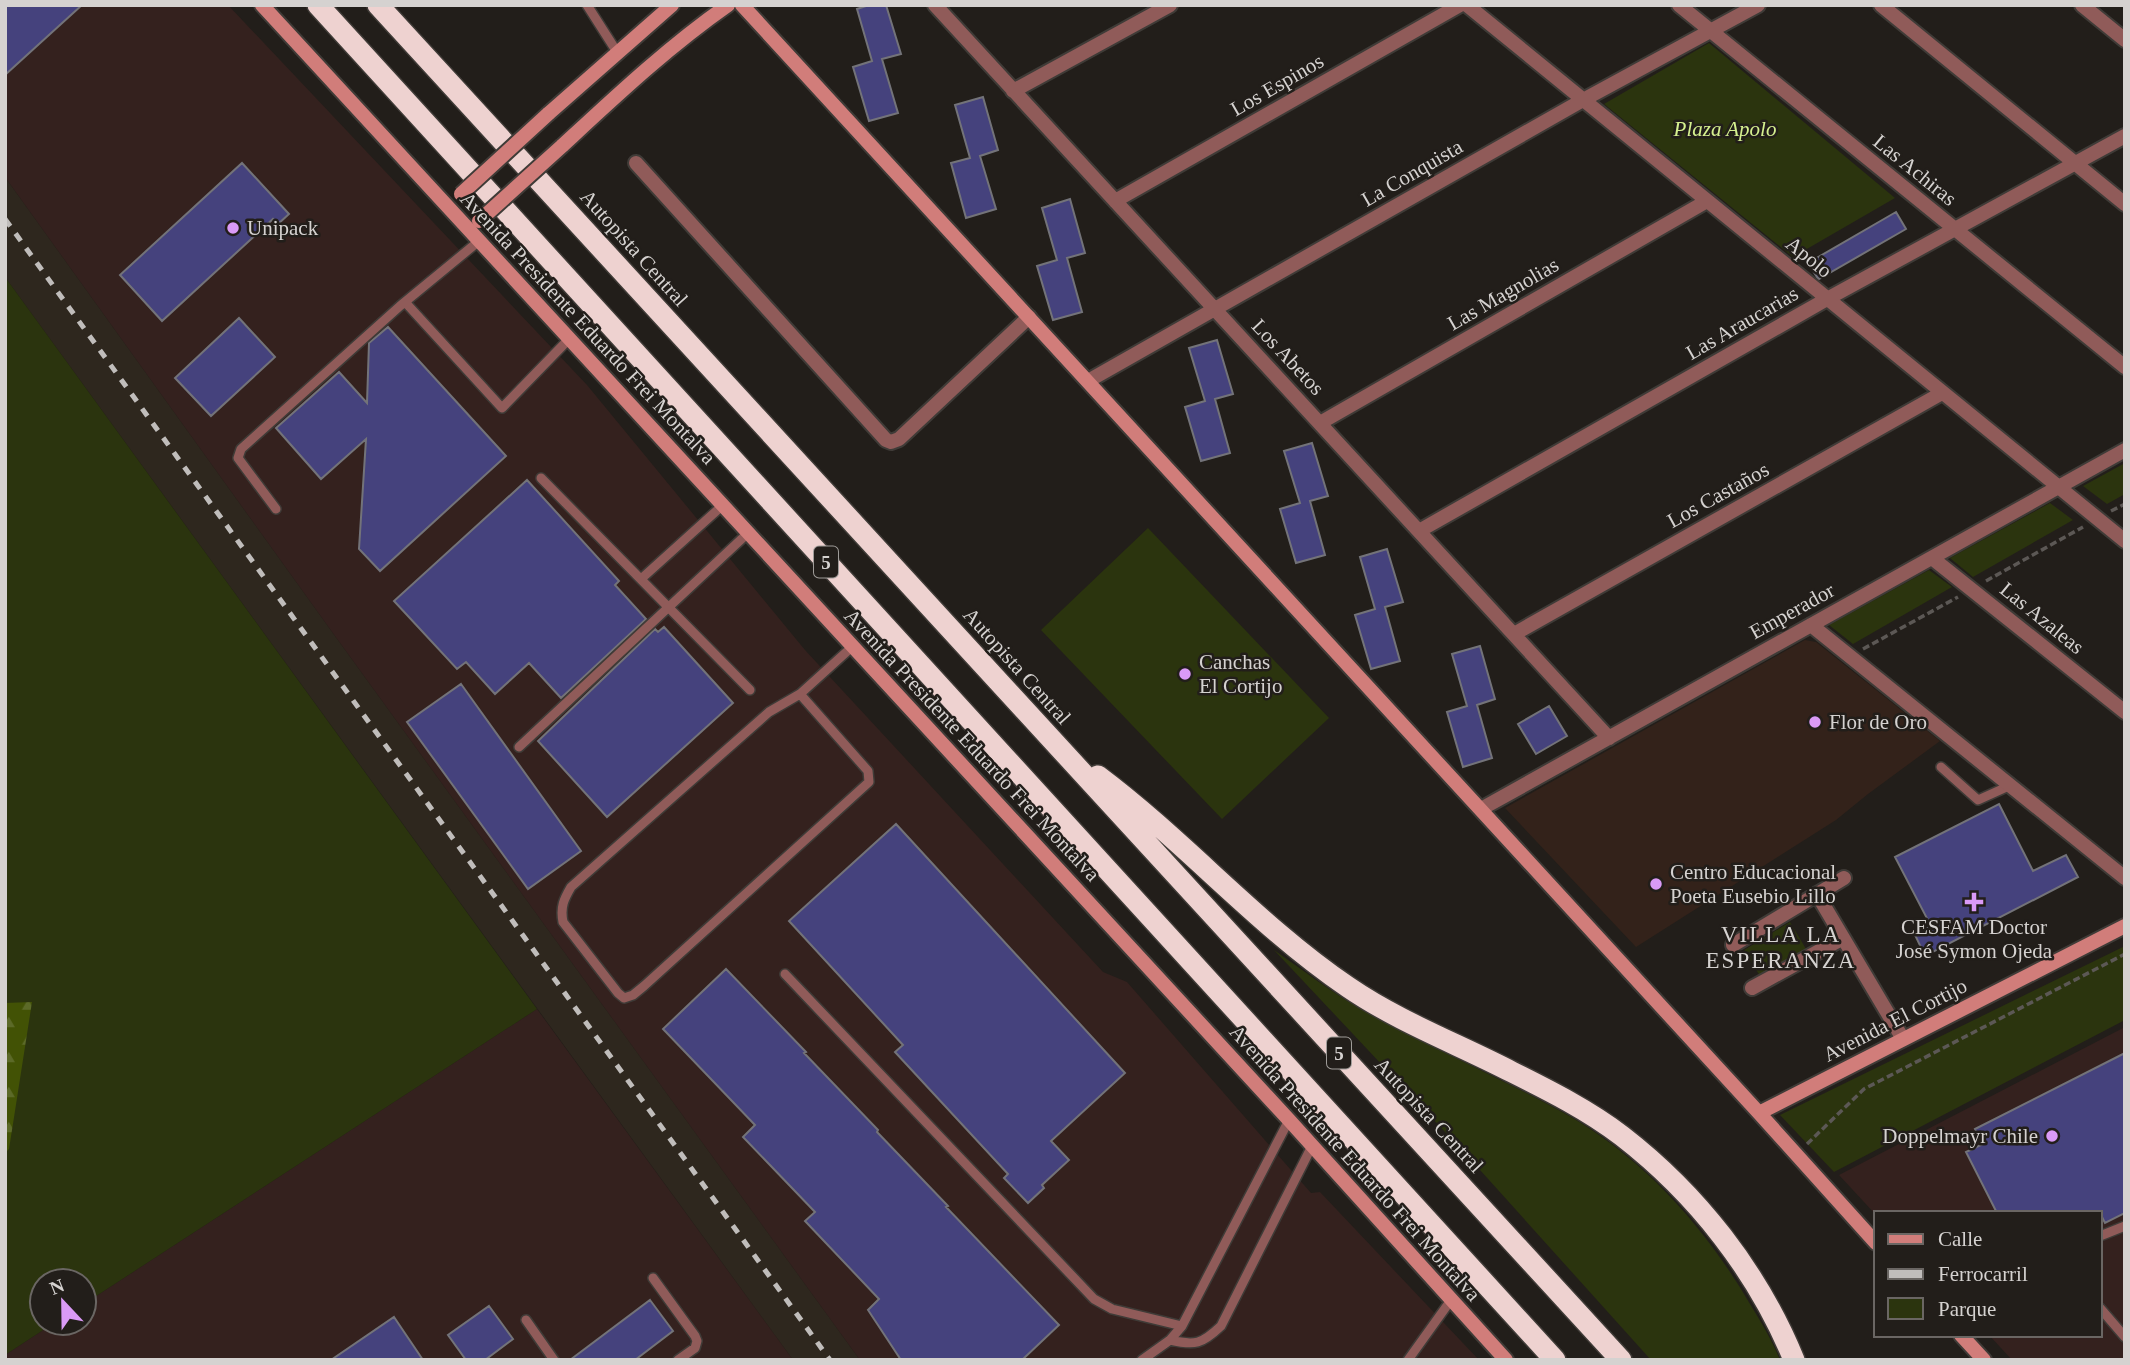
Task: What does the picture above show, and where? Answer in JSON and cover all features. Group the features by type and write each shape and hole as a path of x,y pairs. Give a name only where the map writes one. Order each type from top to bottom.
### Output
{"highway":[{"name":"5","path":"318,5 1549,1354"},
{"name":"Autopista Central","path":"378,5 1621,1360"},
{"path":"1057,746 1152,819 1262,921 1350,988 1420,1028 1587,1112 1622,1136 1689,1196 1731,1247 1771,1310 1794,1360"}],"main road":[{"name":"Avenida Presidente Eduardo Frei Montalva","path":"262,5 448,207 476,231 570,338 1506,1360"},
{"path":"448,207 672,5"},
{"path":"476,231 562,146 654,62 728,5"},
{"path":"742,5 1874,1241"},
{"name":"Avenida El Cortijo","path":"1759,1113 2125,926"},
{"path":"1963,1337 1984,1360"}],"street":[{"name":"Los Abetos","path":"935,5 1609,738"},
{"path":"1013,91 1170,5"},
{"name":"Los Espinos","path":"1115,201 1460,5"},
{"name":"Apolo","path":"1467,5 2125,541"},
{"name":"Las Achiras","path":"1679,5 2125,367"},
{"name":"La Conquista","path":"1088,382 1583,100 1758,5"},
{"path":"1881,5 2125,204"},
{"path":"2082,5 2125,40"},
{"name":"Las Araucarias","path":"1419,531 1827,299 2125,135"},
{"path":"636,163 886,440 891,442 900,439 1029,317"},
{"name":"Las Magnolias","path":"1320,423 1707,201"},
{"name":"Los Castaños","path":"1514,634 1942,393"},
{"name":"Emperador","path":"1481,809 2125,450"},
{"name":"Las Azaleas","path":"1932,558 2125,712"},
{"path":"1811,625 2125,878"},
{"path":"1733,945 1844,878"},
{"path":"1817,894 1903,1040"},
{"path":"1752,988 1843,938"}],"lane":[{"path":"587,5 617,52"},
{"path":"276,509 238,458 242,449 405,302 476,231"},
{"path":"405,302 502,408 570,338"},
{"path":"541,478 750,690"},
{"path":"641,579 723,505"},
{"path":"519,747 748,533"},
{"path":"800,694 868,771 869,782 644,986 624,998 563,922 560,911 571,887 769,712 800,694 853,646"},
{"path":"1941,767 1978,800 2009,786"},
{"path":"785,974 1094,1299 1112,1309 1182,1326"},
{"path":"1142,1360 1170,1340 1182,1326 1289,1120"},
{"path":"1170,1340 1190,1345 1208,1339 1222,1326 1312,1146"},
{"path":"2102,1235 2125,1226"},
{"path":"653,1278 697,1341 695,1348 678,1360"},
{"path":"1408,1360 1451,1300"},
{"path":"2102,1310 2125,1337"},
{"path":"526,1320 554,1360"}],"path":[{"path":"1794,1154 1864,1089 2125,954"}],"shaded area":[{"path":"5,5 228,5 587,385 805,650 1103,972 1127,982 1311,1193 1320,1192 1479,1360 860,1360 5,177"},
{"path":"5,177 860,1360 793,1360 5,277"},
{"name":"Centro Educacional Poeta Eusebio Lillo","path":"1805,640 1816,642 1940,741 1836,820 1636,947 1505,808"},
{"path":"537,1009 793,1360 5,1360 5,1355 33,1337 98,1337 98,1295"},
{"path":"2125,1027 2125,1360 2012,1360 1991,1337 2102,1337 2102,1211 1874,1213 1839,1175"}],"green space":[{"name":"Plaza Apolo","path":"1709,43 1895,198 1793,257 1604,104"},
{"path":"5,277 537,1009 98,1295 98,1267 28,1267 28,1337 33,1337 5,1355"},
{"path":"2125,463 2125,494 2107,504 2083,486"},
{"path":"2050,503 2073,520 1973,577 1950,558"},
{"name":"Canchas El Cortijo","path":"1148,528 1329,718 1222,819 1041,630"},
{"path":"1929,570 1952,587 1853,644 1829,625"},
{"path":"1790,922 1806,949 1760,976 1744,950"},
{"path":"2125,946 2125,1020 1834,1172 1780,1115"},
{"path":"1274,950 1366,1012 1564,1113 1593,1131 1646,1172 1670,1196 1713,1248 1770,1338 1780,1360 1651,1360 1462,1150"},
{"path":"32,1002 9,1149 5,1153 5,1003"}],"building":[{"path":"5,5 82,5 5,75"},
{"path":"869,5 886,5 901,54 882,59 898,113 869,121 853,67 872,61 857,9"},
{"path":"983,97 998,150 980,156 996,209 966,218 951,163 970,158 955,105"},
{"path":"242,163 289,214 278,224 273,219 162,321 120,275"},
{"path":"1070,199 1085,253 1067,258 1082,312 1053,320 1037,266 1057,260 1042,208"},
{"path":"1896,212 1906,229 1819,279 1817,277 1808,263"},
{"path":"239,318 275,357 211,416 175,378"},
{"path":"388,327 506,456 380,571 359,549 366,439 321,479 276,428 339,372 367,403 369,343"},
{"path":"1217,340 1233,394 1215,399 1230,453 1201,461 1185,407 1205,401 1189,348"},
{"path":"1312,443 1328,496 1310,501 1325,555 1296,563 1280,509 1300,503 1284,451"},
{"path":"527,480 619,581 615,585 646,619 561,698 529,663 495,694 466,662 457,669 394,601"},
{"path":"1387,549 1403,602 1385,607 1400,661 1371,669 1355,615 1375,609 1360,557"},
{"path":"664,627 733,703 607,817 538,741 655,629 658,632"},
{"path":"1480,646 1495,699 1477,705 1492,758 1463,767 1447,712 1467,706 1452,654"},
{"path":"461,684 581,851 528,889 407,722"},
{"path":"1549,706 1567,736 1536,754 1518,724"},
{"name":"CESFAM Doctor José Symon Ojeda","path":"1999,804 2033,871 2066,855 2078,877 1925,956 1915,935 1931,926 1895,857"},
{"path":"896,824 1125,1073 1051,1141 1069,1160 1042,1185 1044,1188 1028,1203 1004,1178 1008,1174 895,1052 903,1045 789,921"},
{"path":"726,969 1059,1325 1022,1360 901,1360 868,1310 879,1299 805,1221 815,1212 743,1137 755,1125 663,1029"},
{"name":"Doppelmayr Chile","path":"2125,1053 2125,1213 2105,1223 2102,1211 1996,1211 1966,1152 1983,1144 1975,1129"},
{"path":"650,1300 673,1331 635,1360 570,1360"},
{"path":"489,1306 513,1339 485,1360 466,1360 448,1335"},
{"path":"394,1317 423,1360 331,1360"}],"railway":[{"path":"5,219 830,1360"}],"place":[{"name":"Unipack","path":"233,228"},
{"name":"Canchas El Cortijo","path":"1185,674"},
{"name":"Flor de Oro","path":"1815,722"},
{"name":"Centro Educacional Poeta Eusebio Lillo","path":"1656,884"},
{"name":"CESFAM Doctor José Symon Ojeda","path":"1974,902"},
{"name":"Doppelmayr Chile","path":"2052,1136"}],"district":[{"name":"VILLA LA ESPERANZA","path":"1781,947"}]}
